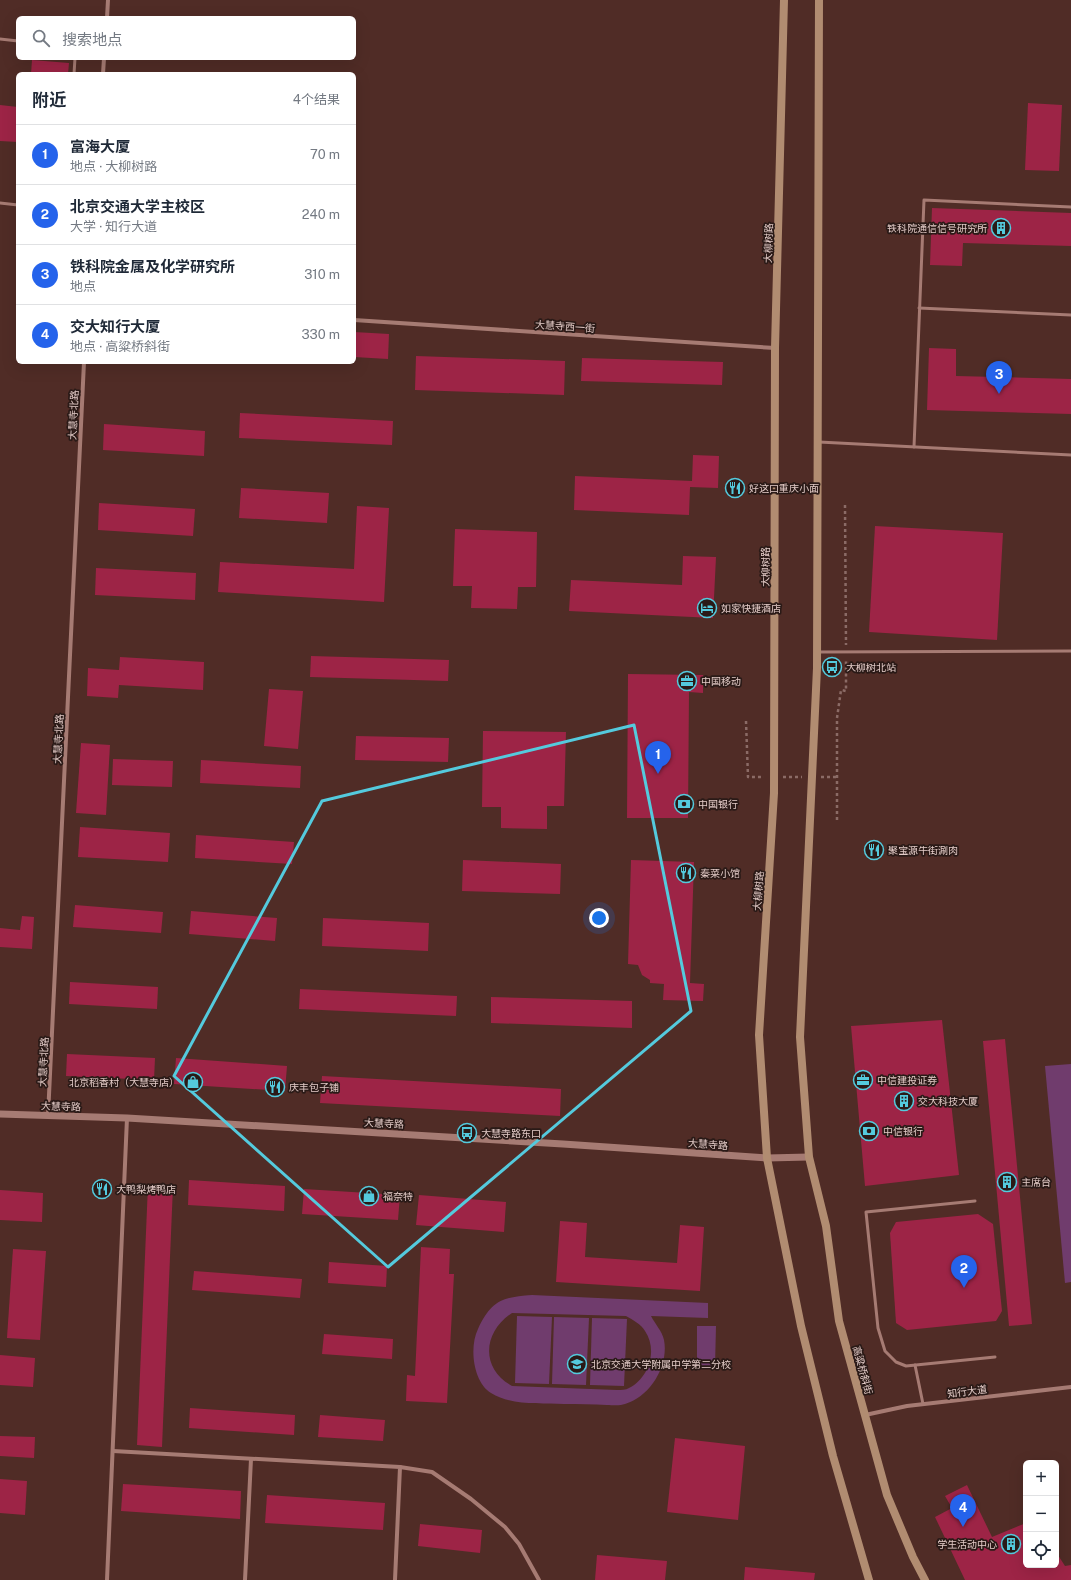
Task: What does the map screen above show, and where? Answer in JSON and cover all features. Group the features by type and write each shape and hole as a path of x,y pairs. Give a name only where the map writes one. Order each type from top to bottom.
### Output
{"main road":[{"name":"大柳树路","path":"768,1158 759,1035 774,793 775,348 784,0"},
{"path":"809,1157 800,1037 817,652 820,0"},
{"name":"高粱桥斜街","path":"809,1157 826,1226 839,1320 865,1415 887,1495 913,1557 925,1580"},
{"path":"768,1158 801,1326 833,1456 869,1580"}],"street":[{"path":"107,16 108,0"},
{"path":"103,72 104,60"},
{"name":"大慧寺西一街","path":"356,320 775,348"},
{"name":"大慧寺北路","path":"48,1116 84,364"},
{"name":"大慧寺路","path":"0,1114 127,1118 768,1158 809,1157"},
{"path":"107,1580 127,1118"},
{"name":"知行大道","path":"865,1415 923,1404 1071,1387"},
{"path":"113,1451 400,1467 432,1472 505,1527 519,1544 539,1580"},
{"path":"245,1580 251,1459"},
{"path":"395,1580 400,1467"}],"lane":[{"path":"0,39 16,41"},
{"path":"74,60 74,72"},
{"path":"914,447 924,200 1071,207"},
{"path":"0,203 16,205"},
{"path":"919,308 1071,315"},
{"path":"818,442 1071,455"},
{"path":"817,652 1071,651"},
{"path":"974,1201 866,1212 878,1328 885,1351 896,1362 906,1366 994,1357"},
{"path":"915,1366 923,1404"}],"path":[{"path":"837,820 836,718 841,690 846,691 845,504"}],"highlighted area":[{"path":"634,725 691,1011 388,1267 174,1076 322,801"}],"shaded area":[{"path":"1071,1064 1071,1282 1065,1283 1045,1066"},
{"path":"532,1295 708,1303 708,1318 651,1316 664,1340 664,1360 656,1379 650,1388 642,1395 623,1405 536,1404 517,1402 499,1397 485,1388 477,1373 473,1354 475,1336 483,1320 493,1306 505,1299","holes":["512,1313 626,1316 639,1324 645,1331 649,1338 651,1347 649,1363 642,1378 626,1389 617,1390 512,1386 494,1370 490,1360 489,1350 495,1330 502,1321"]},
{"path":"517,1316 552,1317 549,1384 515,1383"},
{"path":"554,1317 589,1318 586,1385 552,1384"},
{"path":"592,1318 627,1319 624,1386 590,1385"},
{"path":"697,1326 716,1326 715,1366 697,1366"}],"building":[{"path":"32,60 69,63 68,72 31,72"},
{"path":"1028,103 1062,105 1059,171 1025,170"},
{"path":"0,105 16,107 16,142 0,141"},
{"name":"铁科院通信信号研究所","path":"932,208 1071,213 1071,246 963,243 962,266 930,265"},
{"path":"356,332 389,334 388,359 356,357"},
{"path":"929,348 956,349 956,376 1071,379 1071,414 927,410"},
{"path":"416,356 565,361 564,395 415,390"},
{"path":"582,358 723,362 722,385 581,381"},
{"path":"240,413 393,421 392,445 239,438"},
{"path":"104,424 205,431 204,456 103,450"},
{"path":"693,455 719,456 718,488 690,487 689,515 574,510 575,476 692,481"},
{"path":"241,488 329,493 327,523 239,518"},
{"path":"99,503 195,509 193,536 98,530"},
{"path":"357,506 389,508 384,602 218,592 220,562 354,569"},
{"path":"875,526 1003,533 997,640 869,632"},
{"path":"455,529 537,532 536,587 518,587 517,609 471,608 472,586 453,586"},
{"path":"683,556 716,557 713,618 569,611 571,580 682,585"},
{"path":"96,568 196,573 195,600 95,595"},
{"path":"311,656 449,660 448,681 310,677"},
{"path":"120,657 204,662 203,690 119,685 118,698 87,696 88,668 119,670"},
{"path":"628,674 703,675 703,693 689,692 688,818 627,818"},
{"path":"269,689 303,691 298,749 264,746"},
{"path":"483,731 566,732 564,806 547,806 547,829 501,828 501,807 482,807"},
{"path":"356,736 449,738 448,762 355,760"},
{"path":"81,743 110,745 106,815 76,813"},
{"path":"113,759 173,761 172,787 112,785"},
{"path":"201,760 301,766 300,788 200,783"},
{"path":"80,827 170,833 168,862 78,857"},
{"path":"196,835 294,842 292,864 195,858"},
{"path":"463,860 561,864 560,894 462,891"},
{"path":"631,860 694,862 690,983 704,984 703,1001 663,1000 664,984 650,983 650,980 642,975 638,965 628,964"},
{"path":"75,905 163,912 161,933 73,927"},
{"path":"191,911 277,918 275,941 189,934"},
{"path":"22,916 34,917 32,949 0,947 0,928 20,930"},
{"path":"323,918 429,923 428,951 322,946"},
{"path":"70,982 158,987 157,1009 69,1004"},
{"path":"300,989 457,996 456,1016 299,1009"},
{"path":"491,997 632,1001 632,1028 491,1023"},
{"name":"交大科技大厦","path":"942,1020 959,1175 865,1186 851,1026"},
{"name":"主席台","path":"1005,1039 1032,1324 1009,1326 983,1041"},
{"path":"67,1054 155,1058 154,1080 66,1076"},
{"path":"176,1058 287,1066 285,1091 174,1084"},
{"path":"322,1076 561,1089 560,1116 320,1103"},
{"path":"189,1180 285,1186 284,1211 188,1205"},
{"path":"148,1185 173,1186 162,1447 137,1445"},
{"path":"304,1189 400,1195 398,1220 302,1214"},
{"path":"0,1190 43,1193 42,1222 0,1220"},
{"path":"419,1195 506,1202 504,1232 416,1225"},
{"path":"978,1214 993,1224 1002,1311 996,1321 907,1330 896,1323 890,1233 896,1222"},
{"path":"560,1221 587,1223 585,1257 677,1263 680,1225 704,1227 700,1291 556,1282"},
{"path":"421,1247 450,1249 449,1274 454,1274 447,1403 406,1401 407,1375 415,1376"},
{"path":"13,1249 46,1251 40,1340 7,1338"},
{"path":"329,1262 387,1266 386,1287 328,1283"},
{"path":"194,1271 302,1279 300,1298 192,1290"},
{"path":"324,1334 393,1339 392,1359 322,1354"},
{"path":"0,1355 35,1358 33,1387 0,1385"},
{"path":"190,1408 295,1415 294,1435 189,1428"},
{"path":"320,1415 385,1420 383,1441 318,1437"},
{"path":"0,1436 35,1437 34,1458 0,1456"},
{"path":"675,1438 745,1446 738,1520 667,1512"},
{"path":"0,1479 27,1481 25,1515 0,1513"},
{"path":"123,1484 241,1491 240,1519 121,1511"},
{"path":"967,1485 992,1537 1023,1524 1023,1568 1059,1568 1059,1557 1065,1566 1071,1565 1071,1580 965,1580 935,1517 952,1508 945,1496"},
{"path":"267,1495 385,1503 383,1530 265,1523"},
{"path":"420,1524 482,1530 480,1553 418,1546"},
{"path":"597,1555 667,1561 665,1580 595,1580"},
{"path":"745,1567 815,1573 814,1580 744,1580"}],"place":[{"name":"铁科院通信信号研究所","path":"1001,228"},
{"name":"铁科院金属及化学研究所","path":"999,394"},
{"name":"好这口重庆小面","path":"735,488"},
{"name":"如家快捷酒店","path":"707,608"},
{"name":"大柳树北站","path":"832,667"},
{"name":"中国移动","path":"687,681"},
{"name":"富海大厦","path":"658,774"},
{"name":"中国银行","path":"684,804"},
{"name":"聚宝源牛街涮肉","path":"874,850"},
{"name":"秦菜小馆","path":"686,873"},
{"name":"中信建投证券","path":"863,1080"},
{"name":"北京稻香村（大慧寺店）","path":"193,1082"},
{"name":"庆丰包子铺","path":"275,1087"},
{"name":"交大科技大厦","path":"904,1101"},
{"name":"中信银行","path":"869,1131"},
{"name":"大慧寺路东口","path":"467,1133"},
{"name":"主席台","path":"1007,1182"},
{"name":"大鸭梨烤鸭店","path":"102,1189"},
{"name":"福奈特","path":"369,1196"},
{"name":"北京交通大学主校区","path":"964,1288"},
{"name":"北京交通大学附属中学第二分校","path":"577,1364"},
{"name":"交大知行大厦","path":"963,1527"},
{"name":"学生活动中心","path":"1011,1544"}]}
